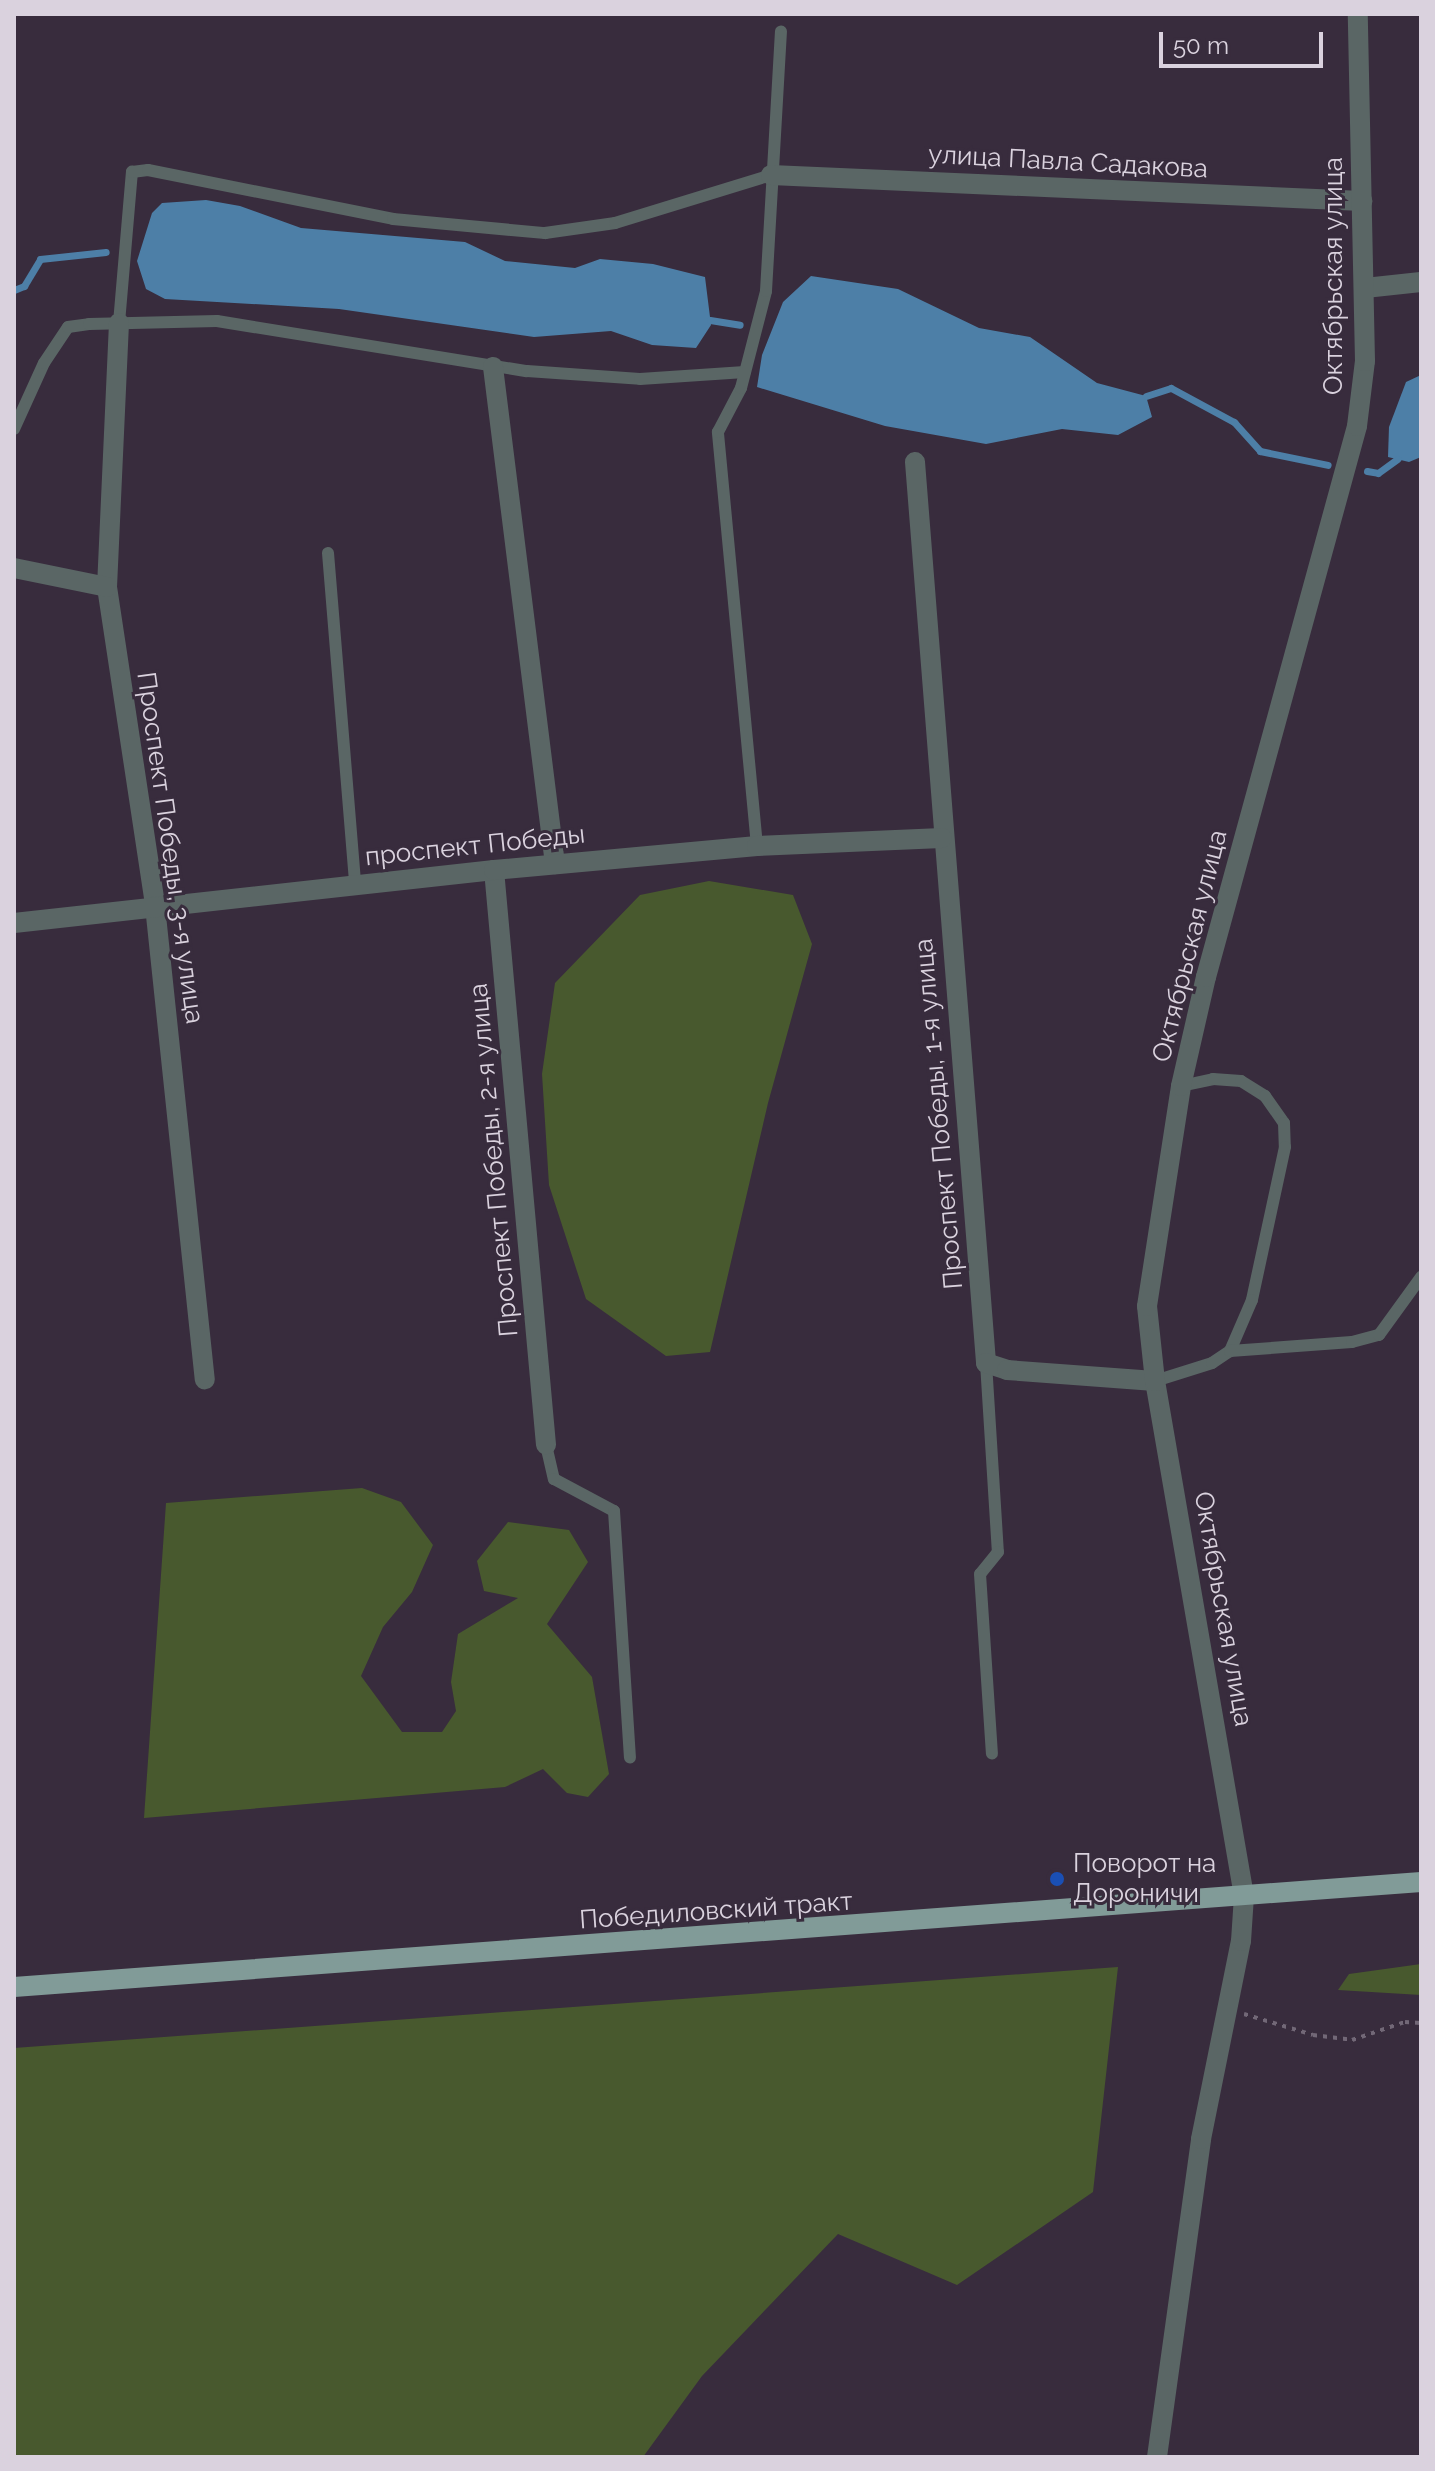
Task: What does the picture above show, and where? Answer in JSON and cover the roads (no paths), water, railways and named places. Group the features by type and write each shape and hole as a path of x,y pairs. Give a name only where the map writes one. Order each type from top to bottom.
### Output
{"main road":[{"name":"Победиловский тракт","path":"14,1987 1421,1882"}],"street":[{"name":"Октябрьская улица","path":"1157,2457 1201,2139 1244,1896 1155,1381 1147,1306 1181,1086 1210,962 1357,426 1365,361 1358,14"},
{"name":"улица Павла Садакова","path":"771,175 1362,201"},
{"path":"1365,288 1421,282"},
{"name":"Проспект Победы, 3-я улица","path":"119,323 107,587 155,906 205,1379"},
{"path":"493,367 555,864"},
{"name":"Проспект Победы, 1-я улица","path":"915,462 942,838 986,1363"},
{"path":"14,568 107,587"},
{"name":"проспект Победы","path":"14,923 555,864 757,846 942,838"},
{"name":"Проспект Победы, 2-я улица","path":"494,870 546,1445"},
{"path":"986,1363 1007,1370 1155,1381"}],"lane":[{"path":"757,846 718,432 734,410 771,257 771,175 781,31"},
{"path":"119,323 132,172 163,173 393,219 545,233 615,223 771,175"},
{"path":"14,429 44,363 68,327 119,323 217,321 493,367 640,379 745,372"},
{"path":"328,553 355,884"},
{"path":"1181,1086 1221,1078 1241,1081 1265,1096 1284,1123 1285,1147 1252,1300 1230,1351"},
{"path":"1155,1381 1212,1363 1230,1351 1352,1342 1379,1335 1421,1277"},
{"name":"Проспект Победы, 1-я улица","path":"986,1363 998,1552 980,1574 992,1754"},
{"path":"546,1445 554,1479 614,1511 630,1757"}],"water":[{"path":"206,200 240,206 301,228 465,242 505,261 575,268 600,259 653,264 705,277 711,325 696,348 652,345 611,331 534,337 339,309 165,299 146,289 137,261 152,213 162,203"},
{"path":"811,276 898,289 979,328 1030,337 1097,383 1146,396 1152,417 1118,435 1062,429 986,444 885,426 757,387 762,355 783,302"},
{"path":"1421,375 1421,457 1409,462 1388,457 1389,427 1406,382"}],"waterway":[{"path":"14,290 24,286 40,259 106,252"},
{"path":"710,320 740,325"},
{"path":"1146,396 1171,388 1234,422 1260,451 1328,465"},
{"path":"1367,471 1378,473 1397,459"}],"place":[{"name":"Поворот на Дороничи","path":"1057,1879"}]}
